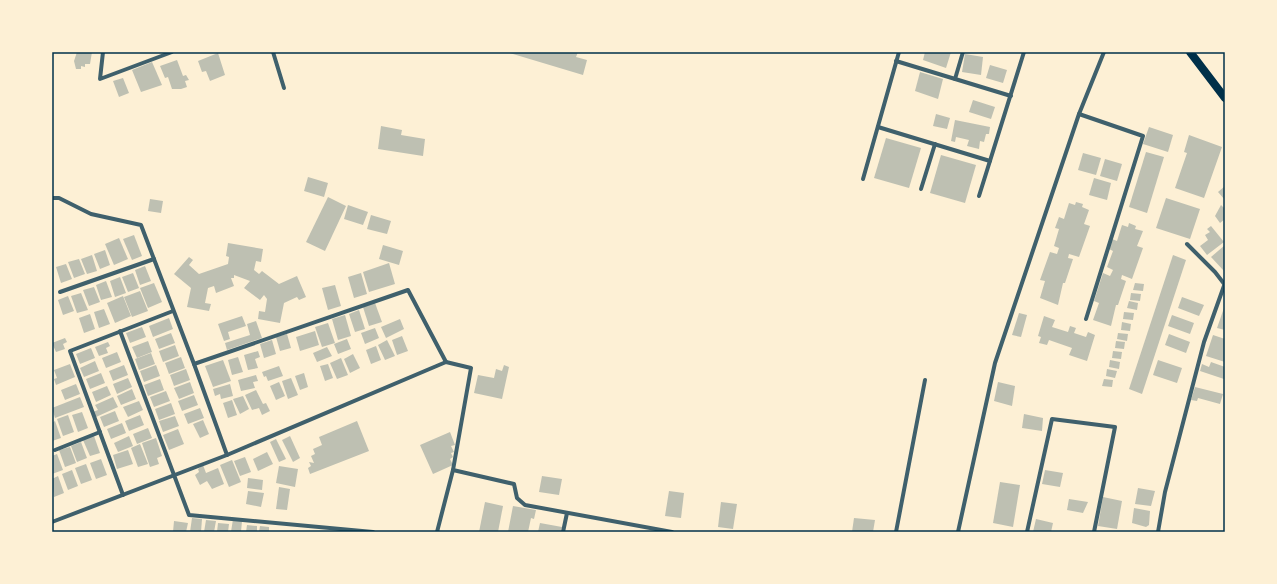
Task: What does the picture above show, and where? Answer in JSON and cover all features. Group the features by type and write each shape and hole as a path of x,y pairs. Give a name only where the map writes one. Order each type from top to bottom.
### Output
{"main road":[{"path":"1190,52 1225,98"}],"street":[{"path":"103,52 100,79 172,52"},
{"path":"273,52 284,88"},
{"path":"864,179 899,52"},
{"path":"955,79 963,52"},
{"path":"979,196 1024,52"},
{"path":"958,532 995,363 1079,114 1104,52"},
{"path":"896,62 1011,96"},
{"path":"1079,114 1143,136 1086,318"},
{"path":"878,127 990,162"},
{"path":"921,189 935,144"},
{"path":"52,198 59,198 91,214 141,225 227,455"},
{"path":"1158,532 1165,492 1202,350 1225,284 1187,244"},
{"path":"60,292 154,259"},
{"path":"194,364 408,290 446,362"},
{"path":"123,495 70,351 173,311"},
{"path":"120,331 190,515 322,530 373,532"},
{"path":"52,522 227,455 446,362 471,368 453,470 437,532"},
{"path":"896,532 924,380"},
{"path":"1027,532 1052,418 1115,427 1094,532"},
{"path":"55,450 100,432"},
{"path":"453,470 514,484 517,498 525,505 672,532"},
{"path":"563,532 567,513"}],"building":[{"path":"77,52 92,52 90,64 85,64 85,67 81,66 81,69 76,69 74,61"},
{"path":"506,52 578,52 576,57 587,60 583,75"},
{"path":"925,52 951,52 946,68 923,60"},
{"path":"218,53 225,75 210,81 206,71 202,72 198,61"},
{"path":"965,54 983,57 981,75 962,72"},
{"path":"177,60 183,76 186,75 189,80 185,81 187,87 172,89 168,77 165,78 160,66"},
{"path":"152,62 162,85 141,92 132,70"},
{"path":"990,65 1007,70 1003,83 986,78"},
{"path":"920,72 943,79 938,99 915,91"},
{"path":"123,78 129,93 119,97 113,81"},
{"path":"973,100 995,107 991,119 969,112"},
{"path":"936,114 950,118 947,129 933,126"},
{"path":"955,120 990,127 989,134 986,134 984,142 980,141 979,149 967,146 969,140 956,137 955,142 951,141"},
{"path":"381,126 402,130 401,135 425,139 423,156 378,149"},
{"path":"1149,127 1173,135 1168,152 1143,144"},
{"path":"1189,135 1222,147 1204,198 1175,188 1187,153 1184,152"},
{"path":"886,138 921,148 909,188 874,178"},
{"path":"1146,152 1164,157 1147,213 1129,207"},
{"path":"1083,153 1101,158 1096,175 1078,170"},
{"path":"941,155 976,165 965,203 930,193"},
{"path":"1105,159 1122,164 1117,181 1100,176"},
{"path":"308,177 328,183 324,197 304,191"},
{"path":"1094,178 1111,183 1107,200 1089,195"},
{"path":"1225,186 1225,200 1218,192"},
{"path":"328,197 346,206 325,251 306,242"},
{"path":"1166,198 1200,209 1190,239 1156,228"},
{"path":"150,199 163,201 161,213 148,211"},
{"path":"1076,202 1083,204 1082,207 1089,210 1084,224 1090,226 1079,257 1069,254 1068,258 1073,259 1065,283 1063,283 1058,305 1040,298 1045,281 1040,280 1050,252 1057,254 1059,248 1054,246 1059,229 1055,228 1059,217 1064,219 1069,203 1075,205"},
{"path":"348,205 368,212 363,225 344,219"},
{"path":"1221,205 1225,209 1225,219 1220,223 1215,216"},
{"path":"371,215 391,221 387,234 367,229"},
{"path":"1129,223 1136,226 1135,229 1143,231 1137,246 1143,248 1132,279 1122,275 1121,279 1126,281 1118,305 1116,305 1111,326 1093,320 1099,303 1094,301 1103,273 1110,276 1113,270 1107,267 1113,251 1109,249 1112,239 1117,241 1122,225 1128,227"},
{"path":"1211,226 1224,242 1207,255 1200,246 1208,240 1205,235 1210,232 1207,229"},
{"path":"134,235 142,256 132,260 123,239"},
{"path":"119,238 128,259 114,265 105,244"},
{"path":"228,243 263,249 261,262 256,261 254,270 259,274 262,271 279,284 297,276 306,297 299,300 297,297 284,303 280,323 258,319 259,311 265,312 267,299 264,295 260,300 244,288 250,281 234,275 234,278 231,278 234,286 216,293 214,286 208,288 205,303 211,304 209,311 187,307 191,288 174,274 189,257 193,260 189,265 199,274 228,264 229,257 226,256"},
{"path":"383,245 403,251 399,265 379,259"},
{"path":"1225,245 1225,271 1224,271 1211,257"},
{"path":"105,250 110,265 100,269 94,254"},
{"path":"92,255 97,271 87,274 81,259"},
{"path":"1173,255 1186,260 1142,394 1129,389"},
{"path":"79,259 85,274 74,278 68,262"},
{"path":"389,263 395,284 369,292 363,272"},
{"path":"66,264 72,279 61,283 56,267"},
{"path":"145,266 151,281 140,285 135,270"},
{"path":"133,273 139,288 128,292 122,277"},
{"path":"361,273 367,294 354,298 348,277"},
{"path":"120,277 126,293 115,297 110,281"},
{"path":"106,281 112,297 101,300 96,285"},
{"path":"154,283 162,302 148,308 140,288"},
{"path":"1135,283 1144,284 1143,291 1133,290"},
{"path":"335,285 341,306 328,310 322,288"},
{"path":"94,287 100,302 89,306 83,290"},
{"path":"140,291 148,311 132,317 124,297"},
{"path":"81,293 88,310 77,313 71,296"},
{"path":"1131,293 1141,294 1140,301 1130,300"},
{"path":"68,296 74,311 63,315 58,300"},
{"path":"123,296 131,316 115,323 107,303"},
{"path":"1182,297 1204,305 1199,316 1178,308"},
{"path":"1129,301 1138,303 1137,310 1127,308"},
{"path":"375,303 382,322 369,326 363,307"},
{"path":"1225,305 1225,330 1217,328"},
{"path":"104,309 110,324 99,328 94,312"},
{"path":"359,310 365,329 355,332 349,314"},
{"path":"1124,312 1134,313 1133,320 1123,319"},
{"path":"1019,313 1027,315 1021,337 1012,335"},
{"path":"90,314 95,329 84,333 79,318"},
{"path":"345,315 351,336 338,340 332,319"},
{"path":"1172,315 1194,323 1190,334 1168,326"},
{"path":"242,316 246,326 228,332 230,339 224,341 218,324"},
{"path":"1044,316 1055,320 1052,327 1068,332 1070,326 1076,328 1074,333 1086,337 1088,332 1095,335 1087,361 1069,355 1072,348 1049,340 1047,345 1039,343 1041,337 1038,336"},
{"path":"169,318 173,329 153,337 149,326"},
{"path":"400,319 404,329 386,338 381,327"},
{"path":"256,321 262,338 227,350 225,343 250,335 247,324"},
{"path":"1122,322 1131,324 1130,331 1121,330"},
{"path":"328,323 335,343 322,347 315,327"},
{"path":"142,327 146,337 130,343 126,333"},
{"path":"375,328 379,338 365,344 361,333"},
{"path":"315,331 319,345 300,351 296,337"},
{"path":"171,333 175,343 159,349 155,339"},
{"path":"1118,333 1128,334 1127,341 1117,339"},
{"path":"287,334 291,348 280,351 276,337"},
{"path":"1169,334 1190,342 1186,353 1165,345"},
{"path":"1213,335 1225,339 1225,362 1206,356"},
{"path":"402,336 408,351 397,355 392,340"},
{"path":"65,338 67,342 63,344 65,349 56,352 52,343"},
{"path":"347,339 351,349 338,354 334,344"},
{"path":"272,340 276,354 264,358 260,344"},
{"path":"387,340 395,356 385,360 378,345"},
{"path":"148,341 152,352 137,358 132,347"},
{"path":"1116,341 1125,342 1124,349 1115,348"},
{"path":"108,342 110,346 106,348 108,353 99,356 95,347"},
{"path":"175,345 179,356 163,362 159,351"},
{"path":"376,346 381,360 371,364 366,350"},
{"path":"327,347 332,356 317,362 313,353"},
{"path":"91,348 95,358 80,364 76,354"},
{"path":"258,351 260,357 255,359 258,368 248,370 244,355"},
{"path":"1113,351 1122,352 1121,359 1112,358"},
{"path":"117,352 121,362 106,368 102,358"},
{"path":"151,353 155,364 139,370 135,359"},
{"path":"353,354 360,368 350,373 344,359"},
{"path":"181,357 185,368 169,374 165,363"},
{"path":"238,357 243,372 232,375 228,360"},
{"path":"341,358 348,375 337,379 330,363"},
{"path":"223,360 231,381 213,387 205,366"},
{"path":"1110,360 1120,362 1119,369 1109,367"},
{"path":"1158,360 1182,368 1177,383 1153,375"},
{"path":"95,361 99,371 84,377 80,368"},
{"path":"1211,362 1225,367 1224,379 1200,371 1202,364 1209,367"},
{"path":"70,364 75,377 56,385 54,379 57,378 54,370"},
{"path":"328,364 333,378 325,381 320,366"},
{"path":"124,365 128,375 113,381 109,371"},
{"path":"156,365 160,376 144,382 140,371"},
{"path":"504,365 509,367 502,399 474,393 478,375 494,378 496,369 502,371"},
{"path":"279,366 283,376 268,381 266,376 264,377 262,372"},
{"path":"186,369 190,380 174,386 170,375"},
{"path":"1107,369 1117,371 1115,378 1106,376"},
{"path":"101,373 105,383 90,389 86,379"},
{"path":"304,373 308,387 300,390 295,376"},
{"path":"256,375 258,381 253,382 255,388 241,391 238,380"},
{"path":"128,378 132,387 117,394 113,384"},
{"path":"291,378 298,395 288,399 282,381"},
{"path":"160,379 164,390 148,396 144,385"},
{"path":"1104,379 1113,380 1112,387 1102,386"},
{"path":"190,382 194,393 179,399 174,388"},
{"path":"279,382 285,396 276,400 270,386"},
{"path":"998,382 1015,386 1012,406 994,401"},
{"path":"76,384 80,394 65,400 61,390"},
{"path":"230,384 233,396 221,399 220,394 215,396 213,389"},
{"path":"107,386 111,395 96,402 92,392"},
{"path":"1195,387 1223,394 1220,404 1198,398 1197,401 1191,400"},
{"path":"132,389 136,399 121,405 117,396"},
{"path":"256,390 263,404 266,403 270,411 262,415 259,408 252,410 245,395"},
{"path":"166,391 170,401 154,407 150,397"},
{"path":"194,395 198,405 182,411 178,401"},
{"path":"243,396 249,409 240,414 233,399"},
{"path":"80,397 84,407 55,418 52,408"},
{"path":"113,397 118,407 96,417 93,412 98,410 95,405"},
{"path":"232,400 237,415 228,418 223,403"},
{"path":"139,401 143,410 128,417 123,407"},
{"path":"171,403 175,414 159,420 155,409"},
{"path":"200,408 204,418 188,424 184,414"},
{"path":"115,411 119,421 104,427 100,417"},
{"path":"82,412 88,428 78,432 72,415"},
{"path":"1024,414 1043,418 1042,431 1022,428"},
{"path":"68,415 74,432 63,436 57,419"},
{"path":"140,415 144,425 129,431 125,421"},
{"path":"175,416 179,426 163,432 159,421"},
{"path":"203,420 209,434 200,438 193,424"},
{"path":"55,421 61,438 52,441 52,423"},
{"path":"357,421 369,451 310,474 308,468 311,466 309,462 314,463 311,456 315,454 313,449 322,445 319,437"},
{"path":"122,423 126,433 111,439 107,429"},
{"path":"148,428 152,438 137,444 133,434"},
{"path":"178,429 184,444 169,450 163,435"},
{"path":"450,432 455,445 451,446 454,452 451,453 453,457 450,459 453,465 433,474 420,445"},
{"path":"94,436 100,453 90,456 83,440"},
{"path":"129,436 133,446 118,452 114,443"},
{"path":"290,436 300,458 293,462 282,440"},
{"path":"156,438 162,456 157,458 159,464 150,467 142,443"},
{"path":"276,439 286,459 279,462 270,442"},
{"path":"81,442 87,458 77,462 71,446"},
{"path":"140,444 148,464 138,467 131,448"},
{"path":"70,447 76,463 65,467 59,450"},
{"path":"128,450 133,464 117,469 113,455"},
{"path":"267,452 273,464 258,471 253,459"},
{"path":"57,454 63,470 52,474 52,456"},
{"path":"245,457 251,472 240,476 234,461"},
{"path":"101,459 107,475 96,479 90,463"},
{"path":"232,460 241,482 229,487 220,465"},
{"path":"86,464 92,480 81,484 75,468"},
{"path":"203,465 206,473 218,468 224,484 212,489 207,481 200,485 195,475 199,472 198,469"},
{"path":"279,466 298,469 295,487 276,483"},
{"path":"72,470 78,486 68,490 62,474"},
{"path":"1045,470 1063,473 1060,487 1042,484"},
{"path":"58,476 64,493 54,497 52,479"},
{"path":"542,476 562,479 559,495 539,492"},
{"path":"248,478 263,480 262,490 247,488"},
{"path":"1000,482 1020,485 1013,527 993,523"},
{"path":"279,487 290,489 287,510 276,509"},
{"path":"1138,488 1155,491 1151,506 1135,504"},
{"path":"248,491 264,493 261,507 246,504"},
{"path":"669,491 684,493 681,518 665,516"},
{"path":"1103,497 1122,501 1117,529 1098,526"},
{"path":"1069,499 1088,502 1083,513 1067,510"},
{"path":"485,502 503,506 498,532 479,532"},
{"path":"721,502 737,504 733,529 718,527"},
{"path":"513,506 536,510 534,519 531,518 528,532 508,532"},
{"path":"1134,508 1150,511 1149,525 1146,527 1132,523"},
{"path":"192,518 202,519 201,532 190,532"},
{"path":"854,518 875,520 873,532 852,532"},
{"path":"233,519 242,521 241,532 231,532"},
{"path":"1036,519 1053,523 1051,532 1033,532"},
{"path":"206,520 216,521 214,532 204,532"},
{"path":"174,521 188,523 186,532 173,532"},
{"path":"218,523 229,524 228,532 217,532"},
{"path":"540,523 562,527 561,532 538,532"},
{"path":"247,525 257,526 257,532 246,532"},
{"path":"260,526 269,527 269,532 259,532"}]}
